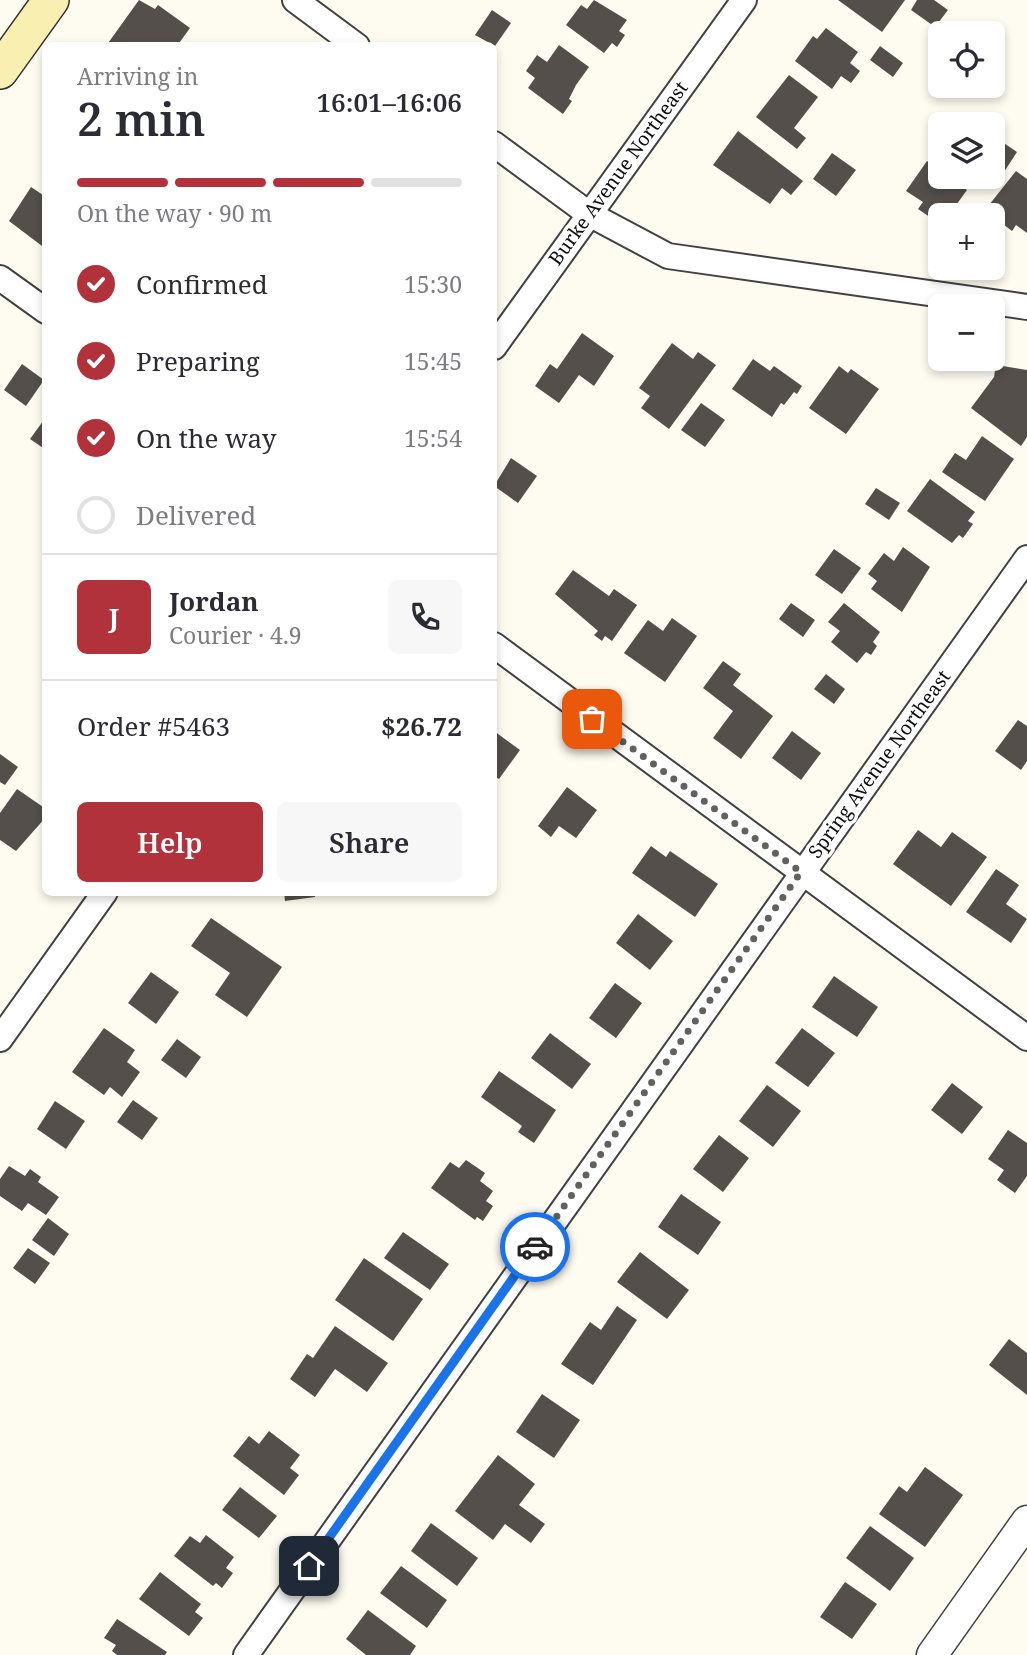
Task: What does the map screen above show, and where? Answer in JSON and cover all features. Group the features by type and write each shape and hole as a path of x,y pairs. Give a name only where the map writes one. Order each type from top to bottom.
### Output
{"main road":[{"path":"0,71 51,0"}],"street":[{"path":"295,0 352,42"},
{"name":"Burke Avenue Northeast","path":"497,343 744,0"},
{"path":"497,146 589,214 668,256 1027,307"},
{"path":"0,278 42,309"},
{"name":"Spring Avenue Northeast","path":"246,1655 1027,558"},
{"path":"497,647 1027,1038"},
{"path":"0,1038 102,896"},
{"path":"932,1655 1027,1521"}],"building":[{"path":"139,0 155,9 158,5 190,28 180,42 109,42"},
{"path":"594,0 627,20 619,31 625,35 617,47 612,43 604,53 566,25 581,5 587,9"},
{"path":"838,0 905,0 882,32"},
{"path":"917,0 934,0 948,10 940,21 928,22 911,10"},
{"path":"492,10 511,23 497,43 488,42 475,35"},
{"path":"826,28 858,52 850,63 860,71 851,83 841,76 832,89 795,61 813,36 817,39"},
{"path":"559,45 589,67 576,85 569,99 572,101 563,114 528,88 535,78 526,71 537,55 547,62"},
{"path":"880,46 903,63 893,77 870,60"},
{"path":"789,75 818,97 794,128 806,138 797,149 756,117"},
{"path":"738,131 803,181 791,195 782,188 770,204 713,165"},
{"path":"1005,144 1017,152 1005,170"},
{"path":"832,153 856,170 836,196 813,179"},
{"path":"927,161 928,189 967,190 958,203 928,203 928,216 918,209 923,202 906,191"},
{"path":"1016,171 1027,179 1027,233 1016,225 1012,231 1005,226 1005,203 991,203 1002,189 1005,189 1005,185"},
{"path":"31,187 42,194 42,246 9,221"},
{"path":"582,333 614,356 594,386 579,375 559,403 535,386 550,364 557,369"},
{"path":"672,343 693,359 698,352 716,365 669,429 641,408 650,396 639,388"},
{"path":"753,359 770,371 774,366 802,386 784,405 781,403 772,417 732,389"},
{"path":"22,364 42,379 42,383 26,406 4,390"},
{"path":"839,366 848,373 851,369 879,389 846,434 809,408"},
{"path":"1005,366 1027,370 1027,437 1021,446 971,408 994,377 995,371 1005,371"},
{"path":"701,403 725,420 705,447 681,430"},
{"path":"42,422 42,447 30,439"},
{"path":"982,436 1014,459 985,501 942,472 955,453 966,460"},
{"path":"511,458 537,476 518,503 497,488 497,481"},
{"path":"930,479 975,512 968,521 973,524 963,538 959,535 952,543 907,511"},
{"path":"876,488 900,503 889,520 865,504"},
{"path":"903,547 930,567 902,612 871,589 877,581 868,574 884,553 894,561"},
{"path":"834,549 861,568 842,594 815,575"},
{"path":"573,570 609,596 614,589 637,605 612,641 605,636 602,641 594,635 598,631 555,594"},
{"path":"791,603 815,620 803,637 779,619"},
{"path":"844,603 880,632 873,642 877,646 871,655 866,652 857,663 831,642 840,631 828,622"},
{"path":"672,618 697,636 665,682 624,653 648,620 663,631"},
{"path":"723,661 741,674 733,685 773,716 741,759 713,738 733,711 703,688"},
{"path":"826,674 845,689 834,704 814,689"},
{"path":"1018,720 1027,726 1027,761 1021,770 995,751"},
{"path":"792,731 821,753 801,780 772,758"},
{"path":"497,733 520,750 499,779 497,778"},
{"path":"0,754 18,767 5,785 0,782"},
{"path":"567,787 597,810 576,838 559,826 551,837 538,826"},
{"path":"17,789 42,806 42,822 16,851 0,840 0,813"},
{"path":"918,830 941,847 952,832 987,857 951,906 893,864"},
{"path":"651,846 666,857 670,851 718,884 695,917 632,873"},
{"path":"996,869 1019,885 1006,904 1027,919 1011,943 966,912"},
{"path":"284,896 315,897 285,901"},
{"path":"638,914 673,941 650,970 616,943"},
{"path":"211,918 282,967 247,1017 215,995 230,973 191,946"},
{"path":"151,972 179,992 156,1024 128,1003"},
{"path":"834,976 878,1007 857,1037 812,1007"},
{"path":"615,983 642,1003 616,1038 589,1018"},
{"path":"104,1028 135,1050 127,1062 140,1072 122,1097 110,1087 104,1095 72,1072"},
{"path":"802,1028 835,1053 808,1087 775,1063"},
{"path":"550,1033 591,1064 572,1089 531,1058"},
{"path":"177,1039 201,1057 186,1078 161,1060"},
{"path":"499,1071 556,1110 534,1143 518,1132 522,1126 481,1097"},
{"path":"952,1083 983,1107 962,1134 931,1110"},
{"path":"767,1085 801,1111 773,1147 739,1121"},
{"path":"133,1100 158,1118 142,1140 117,1122"},
{"path":"55,1101 85,1121 66,1149 37,1129"},
{"path":"1008,1130 1027,1143 1027,1176 1015,1193 997,1180 1004,1170 988,1159"},
{"path":"719,1135 749,1158 723,1192 693,1169"},
{"path":"466,1160 485,1173 480,1181 493,1191 486,1201 493,1206 483,1221 477,1217 475,1220 431,1188 450,1162 459,1168"},
{"path":"9,1166 25,1176 30,1169 41,1177 38,1182 59,1197 46,1215 28,1203 22,1211 0,1196 0,1179"},
{"path":"681,1194 721,1222 698,1255 658,1227"},
{"path":"48,1218 69,1234 54,1256 32,1240"},
{"path":"403,1232 449,1264 430,1290 384,1258"},
{"path":"28,1248 50,1263 35,1284 13,1268"},
{"path":"640,1252 689,1290 667,1319 617,1282"},
{"path":"364,1258 423,1299 393,1341 335,1300"},
{"path":"617,1306 637,1320 593,1385 561,1364 590,1322 601,1330"},
{"path":"335,1326 388,1363 367,1392 335,1369 315,1397 290,1379 307,1354 313,1358"},
{"path":"1009,1339 1027,1353 1027,1395 989,1365"},
{"path":"542,1394 580,1420 554,1458 516,1432"},
{"path":"269,1431 300,1455 290,1468 299,1475 284,1495 233,1456 249,1436 259,1444"},
{"path":"498,1455 535,1484 519,1505 545,1524 531,1543 505,1524 493,1540 455,1511"},
{"path":"925,1467 963,1495 925,1547 879,1514 899,1486 907,1492"},
{"path":"240,1487 277,1516 259,1538 222,1510"},
{"path":"431,1523 478,1558 457,1586 411,1551"},
{"path":"870,1526 914,1558 890,1591 846,1558"},
{"path":"206,1535 234,1557 226,1568 233,1573 222,1588 216,1583 213,1586 174,1556 190,1536 200,1543"},
{"path":"401,1566 447,1600 427,1628 380,1593"},
{"path":"160,1572 201,1604 195,1612 203,1618 189,1636 139,1599"},
{"path":"845,1582 877,1604 852,1639 820,1617"},
{"path":"368,1610 416,1646 410,1655 366,1655 346,1639"},
{"path":"117,1619 167,1652 165,1655 117,1655 112,1651 116,1645 104,1638"}],"way so far":[{"path":"535,1247 801,872 592,719"}],"route":[{"path":"309,1566 535,1247"}]}
